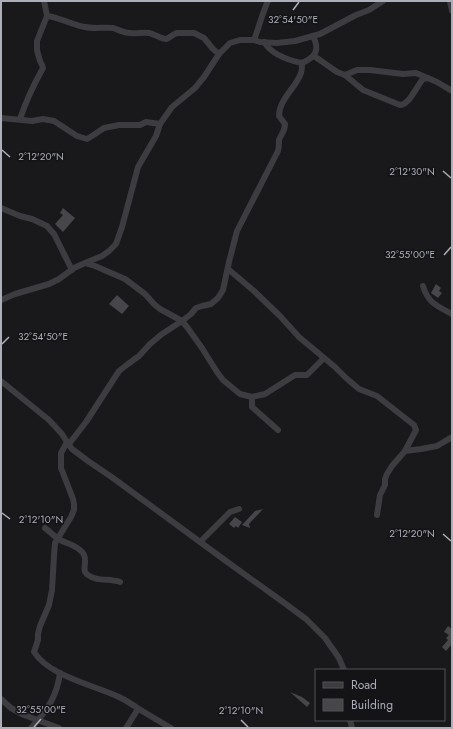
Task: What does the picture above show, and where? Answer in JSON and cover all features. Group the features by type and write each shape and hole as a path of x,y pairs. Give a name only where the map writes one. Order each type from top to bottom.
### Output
{"street":[{"path":"20,119 31,90 43,68 37,50 37,40 47,16 44,1"},
{"path":"254,40 261,16 268,1"},
{"path":"2,297 49,284 85,263 102,256 116,244 138,167 156,136 160,124 172,107 204,77 219,54 230,43 240,40 277,43 295,41 320,34 356,15 369,10 383,1"},
{"path":"450,1 452,11"},
{"path":"47,16 86,28 101,27 132,34 148,33 160,36 164,39 167,39 177,33 194,33 204,38 219,54"},
{"path":"264,42 267,47 277,54 288,60 302,63 314,56 317,47 313,36"},
{"path":"314,56 337,72 345,75 363,90 400,106 405,105 423,79 428,78"},
{"path":"171,728 122,698 54,671 36,655 34,651 38,640 40,626 50,605 55,543 71,518 74,510 73,499 61,468 62,454 68,443 90,415 119,371 139,356 162,334 191,314 196,308 211,304 218,298 223,290 237,231 278,151 280,145 279,139 285,128 285,124 279,116 279,111 283,100 302,72 302,63"},
{"path":"345,75 358,70 403,74 416,73 452,91"},
{"path":"1,118 54,122 77,136 87,139 104,128 119,125 140,125 146,122 160,124"},
{"path":"1,208 47,226 54,234 72,270"},
{"path":"85,263 125,279 160,309 182,321 223,380 240,394 252,397 265,394 295,375 307,375 324,358"},
{"path":"228,269 268,304 299,337 359,389 377,396 414,424 416,430 406,451 392,466 387,474 380,494 377,515"},
{"path":"423,286 432,303 452,314"},
{"path":"1,381 49,420 62,434 72,449 88,462 113,478 306,620 325,638 339,658 344,669"},
{"path":"252,397 252,407 278,430"},
{"path":"406,451 437,446 452,437"},
{"path":"200,542 230,512 239,509"},
{"path":"45,528 58,538 75,546 83,553 86,560 84,570 86,574 94,579 115,580 120,582"},
{"path":"31,728 38,721 51,701 57,689 60,673"},
{"path":"1,699 11,708 24,715 59,728"},
{"path":"126,728 138,708"}],"building":[{"path":"63,208 75,218 63,232 55,224 63,215 60,213"},
{"path":"436,284 441,288 439,291 442,293 438,298 431,293"},
{"path":"117,295 129,306 122,314 109,304"},
{"path":"263,509 249,524 250,528 242,525 255,511"},
{"path":"235,517 242,522 238,528 236,526 234,528 229,524"},
{"path":"448,626 452,629 452,644 446,651 442,647 448,640 446,638 449,635 444,632"},
{"path":"290,692 302,697 310,703 307,707"}]}
